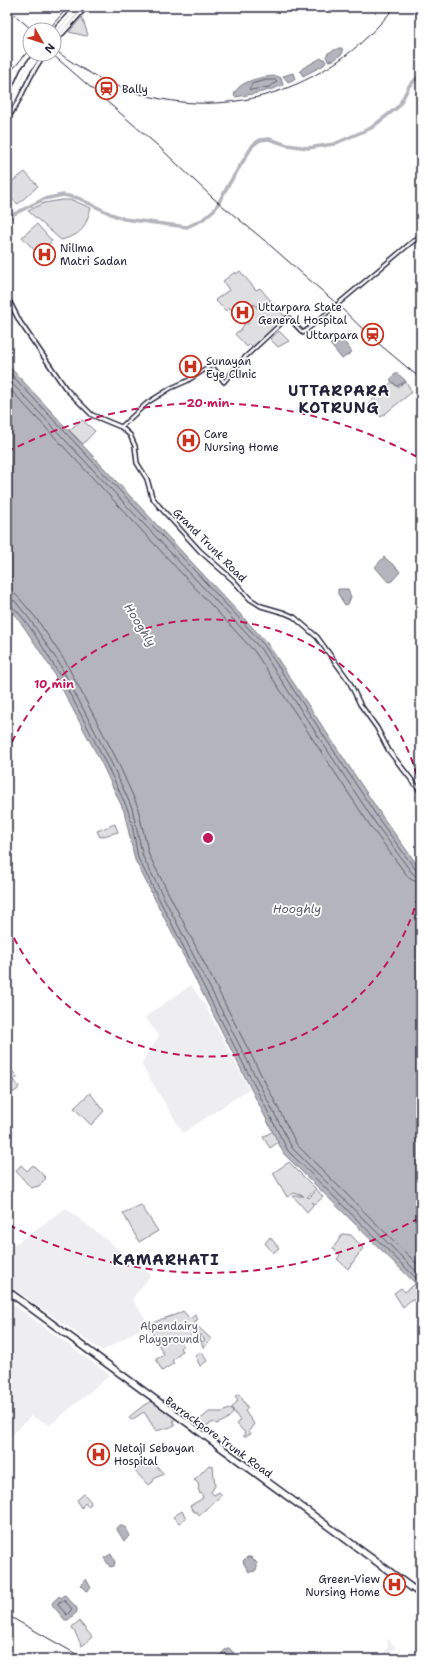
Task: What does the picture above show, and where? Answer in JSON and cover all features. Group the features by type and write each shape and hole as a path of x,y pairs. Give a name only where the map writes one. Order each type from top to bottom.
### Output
{"highway":[{"path":"62,23 76,7"},
{"path":"62,31 81,7"},
{"path":"7,106 23,71 33,62"},
{"path":"7,113 27,72 35,62"}],"main road":[{"path":"62,32 86,7"},
{"path":"7,119 17,104 37,62"},
{"path":"121,427 148,403 211,366 224,382 245,357 288,317 303,333 412,242 419,238 421,239"},
{"name":"Grand Trunk Road","path":"7,297 20,322 64,386 92,414 121,427 132,438 135,446 137,463 147,479 155,501 200,551 250,599 261,606 294,617 317,637 347,678 360,704 377,728 390,751 421,792"},
{"name":"Barrackpore Trunk Road","path":"7,1291 421,1593"},
{"name":"Barrackpore Trunk Road","path":"148,1394 421,1596"}],"shaded area":[{"path":"191,985 206,1007 249,1089 183,1133 141,1064 159,1036 145,1017"},
{"path":"66,1208 151,1275 132,1299 149,1324 102,1351 7,1284 7,1250"},
{"path":"7,1300 110,1375 50,1425 31,1416 7,1440"},
{"path":"389,1639 396,1648 386,1655 384,1652 387,1649 388,1643 386,1641"}],"green space":[{"path":"82,17 88,35 86,36 69,32"},
{"path":"25,172 38,186 18,204 7,195 7,185"},
{"path":"72,200 91,208 82,230 68,238 61,240 28,211 44,203"},
{"path":"37,224 52,241 38,254 22,237"},
{"path":"240,271 256,290 260,288 270,300 260,308 254,304 250,307 247,305 244,309 238,304 232,310 229,308 226,311 215,300 229,290 223,281 235,272 236,274"},
{"path":"271,300 286,318 253,347 250,344 247,347 235,334 238,331 239,332 244,325 243,324 247,324 250,321 248,319 251,316 247,312 254,305 260,310"},
{"path":"279,331 289,341 278,347 270,339"},
{"path":"392,382 397,387 406,382 412,392 381,417 368,404"},
{"path":"82,420 95,431 83,444 69,430"},
{"path":"115,824 118,832 100,837 97,831"},
{"path":"12,1071 18,1077 7,1085 7,1075"},
{"path":"15,1081 19,1087 9,1095 7,1093 7,1086"},
{"path":"90,1093 104,1111 91,1125 74,1108"},
{"path":"275,1130 280,1141 270,1148 263,1137"},
{"path":"289,1162 316,1189 307,1197 309,1198 317,1190 323,1197 315,1204 312,1202 313,1205 307,1212 293,1196 304,1196 294,1193 287,1197 273,1173"},
{"path":"21,1165 27,1171 33,1165 46,1178 39,1186 31,1188 16,1171"},
{"path":"141,1205 158,1231 139,1242 123,1213"},
{"path":"343,1234 351,1235 363,1248 348,1269 337,1259 340,1255 333,1248"},
{"path":"270,1237 279,1248 273,1253 265,1243"},
{"path":"415,1284 421,1290 421,1301 419,1304 412,1299 403,1307 394,1293 401,1288 405,1292"},
{"name":"Alpendairy Playground","path":"183,1311 190,1319 195,1315 198,1319 194,1323 211,1339 204,1348 198,1338 199,1337 202,1342 205,1340 201,1335 196,1336 193,1333 189,1337 186,1337 183,1339 184,1341 181,1341 183,1345 180,1348 182,1351 172,1361 174,1363 162,1371 156,1359 164,1355 149,1327 161,1319"},
{"path":"202,1353 207,1361 200,1366 195,1355"},
{"path":"239,1394 248,1408 245,1411 254,1424 249,1431 251,1434 245,1437 243,1436 245,1433 237,1424 240,1421 232,1408 238,1400 235,1396"},
{"path":"152,1401 176,1418 173,1421 175,1426 156,1431 144,1412 131,1420 129,1417 144,1405"},
{"path":"232,1408 233,1413 227,1419 216,1424 214,1422 205,1426 197,1422 209,1412 222,1412"},
{"path":"152,1461 164,1474 155,1478 152,1483 148,1485 134,1470"},
{"path":"209,1465 213,1466 215,1486 211,1492 214,1495 219,1492 222,1495 199,1515 197,1512 194,1512 190,1506 203,1498 202,1493 200,1494 198,1488 198,1483 194,1480"},
{"path":"84,1494 91,1502 90,1505 87,1506 85,1503 82,1508 77,1500"},
{"path":"182,1511 186,1518 179,1523 173,1517"},
{"path":"79,1621 92,1637 82,1646 72,1627"}],"water":[{"path":"342,48 343,53 334,60 328,61 326,56 328,53"},
{"path":"321,58 326,62 324,65 303,76 300,71 303,68"},
{"path":"293,73 295,79 288,82 283,76"},
{"path":"277,76 281,78 283,85 260,92 236,97 234,96 240,87 251,80"},
{"path":"340,338 352,352 342,359 330,344"},
{"name":"Hooghly","path":"7,364 267,643 384,819 421,870 421,1289 284,1154 135,860 124,811 102,764 51,668 24,627 7,606"},
{"path":"395,374 398,374 406,381 397,386 390,380"},
{"path":"384,557 400,572 392,581 388,582 375,567"},
{"path":"338,589 348,589 351,597 348,604 345,605 338,594"},
{"path":"120,1525 126,1528 130,1536 124,1541 116,1528"},
{"path":"111,1554 115,1562 114,1566 110,1567 104,1558"},
{"path":"247,1557 251,1557 257,1563 257,1568 255,1571 249,1572 244,1564 243,1561"},
{"path":"86,1579 91,1588 86,1591 80,1585"},
{"path":"65,1595 77,1608 77,1612 68,1620 65,1620 52,1603 59,1596 61,1598"},
{"path":"227,1648 234,1653 232,1659 216,1659"}],"waterway":[{"path":"7,220 14,214 44,199 63,195 78,198 124,219 187,227 202,220 215,209 253,145 260,140 269,139 287,145 308,148 334,144 371,128 399,106 409,86 421,74"},
{"path":"197,1338 199,1337 198,1335"}],"railway":[{"path":"55,22 68,7"},
{"path":"62,55 92,74 126,89 161,99 197,103 234,101 270,94 304,80 338,61 368,36 395,7"},
{"path":"7,8 23,22"},
{"path":"7,76 22,58"},
{"path":"61,62 157,145 213,198 264,240 337,304 372,338 421,379"},
{"path":"7,1615 85,1659"}],"place":[{"name":"Bally","path":"107,89"},
{"name":"Nilima Matri Sadan","path":"44,254"},
{"name":"Uttarpara State General Hospital","path":"242,313"},
{"name":"Uttarpara","path":"373,335"},
{"name":"Sunayan Eye Clinic","path":"190,367"},
{"name":"Care Nursing Home","path":"189,440"},
{"name":"Netaji Sebayan Hospital","path":"98,1454"},
{"name":"Green-View Nursing Home","path":"395,1585"}],"district":[{"name":"UTTARPARA KOTRUNG","path":"339,400"},
{"name":"KAMARHATI","path":"166,1260"}]}
